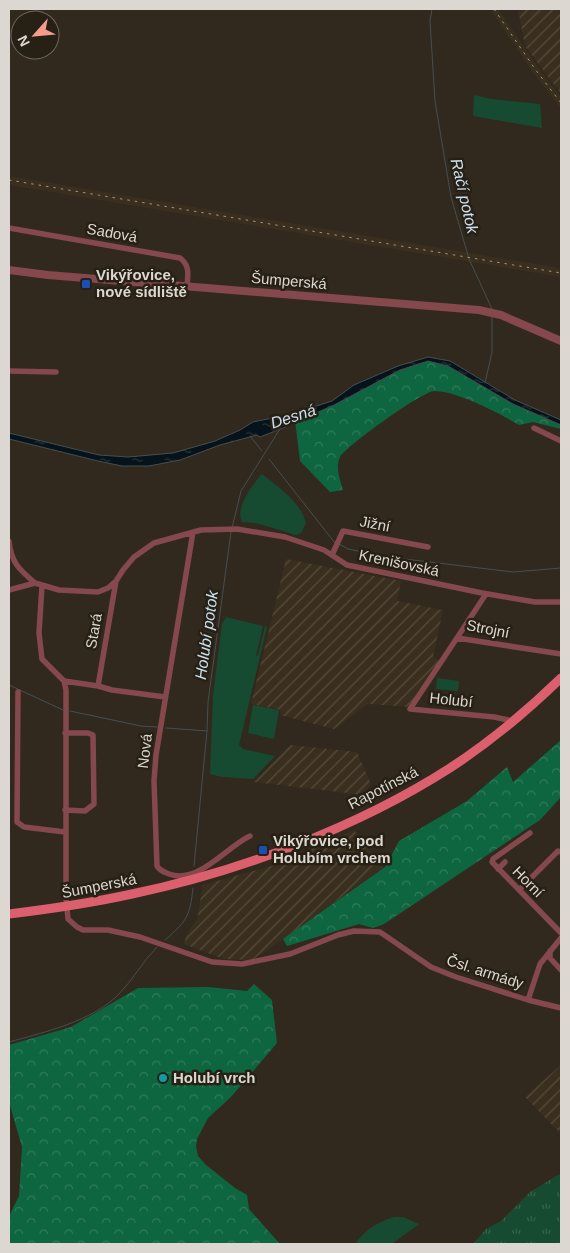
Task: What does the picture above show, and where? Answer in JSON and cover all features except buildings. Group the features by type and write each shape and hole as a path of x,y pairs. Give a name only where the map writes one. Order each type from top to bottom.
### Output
{"main road":[{"name":"Rapotínská","path":"193,879 282,850 386,804 449,768 513,722 561,678"},
{"name":"Šumperská","path":"9,914 134,894 193,879"}],"street":[{"name":"Sadová","path":"9,228 178,257 187,266 187,286"},
{"name":"Šumperská","path":"9,270 48,275 492,312 561,341"},
{"path":"9,371 56,372"},
{"path":"534,428 561,441"},
{"name":"Krenišovská","path":"116,581 134,557 154,543 201,530 224,528 285,538 324,550 347,565 486,594 535,602 561,602"},
{"name":"Jižní","path":"332,555 343,531 428,547"},
{"name":"Nová","path":"193,532 156,755 154,781 156,862 159,870 179,877 204,869 250,836"},
{"path":"9,541 11,557 14,562 35,583 42,586 59,590 98,592 108,588 116,581"},
{"name":"Stará","path":"98,686 116,581"},
{"path":"9,590 35,583"},
{"path":"42,586 39,633 42,659 64,681 66,690 66,906"},
{"name":"Strojní","path":"486,594 457,638 561,654"},
{"name":"Holubí","path":"457,638 410,709 494,717 513,722"},
{"path":"64,681 165,697"},
{"path":"18,692 17,822 24,827 65,832"},
{"path":"65,733 88,733 93,735 94,804 86,811 65,810"},
{"name":"Horní","path":"530,833 493,859 492,862 561,933"},
{"path":"519,890 558,852 561,852"},
{"name":"Horní","path":"498,869 505,862"},
{"name":"Čsl. armády","path":"66,906 70,921 81,929 120,932 140,936 212,962 242,964 272,959 354,930 380,932 431,967 528,1000 561,1008"},
{"path":"528,1000 540,964 561,938"},
{"path":"550,952 550,958 561,970"}],"shaded area":[{"path":"490,9 498,9 561,97 561,109 532,71"},
{"path":"518,9 561,9 561,94 525,46"},
{"path":"9,176 554,267 561,269 561,277 9,185"},
{"path":"286,559 401,581 397,601 443,610 433,657 440,661 410,707 368,704 334,729 280,715 281,710 251,704"},
{"path":"290,745 357,752 371,784 364,795 254,782"},
{"path":"354,830 383,867 285,938 252,960 224,959 184,944 187,933 197,920 203,885 275,865"},
{"path":"561,1065 561,1134 525,1097"}],"green space":[{"path":"474,95 491,99 540,104 542,128 473,116"},
{"path":"428,361 448,366 513,404 561,425 561,429 533,422 519,425 466,399 434,391 427,393 401,409 369,431 345,451 340,457 338,465 338,474 343,490 330,492 300,461 295,420 335,405 398,371"},
{"path":"262,474 288,495 299,508 306,523 301,533 296,535 256,523 242,522 240,516 242,505 248,492"},
{"path":"226,617 263,626 256,656 258,655 265,626 267,627 239,745 243,749 275,756 253,779 222,777 210,774 213,695 222,624"},
{"path":"437,678 459,681 458,691 436,689"},
{"path":"253,705 279,710 274,739 248,733"},
{"path":"561,740 561,797 540,820 384,924 373,928 359,924 287,946 283,939 385,867 399,841 467,801 507,767 513,782"},
{"path":"254,984 272,1000 277,1043 231,1097 208,1118 197,1139 196,1147 198,1156 206,1165 247,1195 249,1209 280,1244 9,1244 9,1216 19,1196 22,1147 9,1102 9,1045 71,1027 138,988 208,987 247,991"},
{"path":"561,1175 561,1244 473,1244 486,1229 501,1221 530,1192"},
{"path":"394,1217 403,1217 419,1224 392,1244 355,1244 372,1227"}],"water":[{"name":"Desná","path":"428,357 450,361 515,400 561,420 561,425 513,404 448,366 428,361 400,370 334,405 307,417 295,420 288,426 260,437 257,435 220,445 180,460 149,466 122,466 9,439 9,433 99,455 128,457 173,453 215,441 253,422 292,414 332,401 354,385 398,366"}],"waterway":[{"name":"Račí potok","path":"432,9 430,21 435,101 451,197 469,259 492,309"},
{"name":"Račí potok","path":"485,383 492,352 492,315"},
{"name":"Holubí potok","path":"232,528 241,491 280,429"},
{"path":"250,436 262,451"},
{"path":"269,459 335,543"},
{"name":"Holubí potok","path":"194,866 208,702 231,532"},
{"path":"339,544 348,549 388,557 513,572 561,568"},
{"path":"9,685 63,710"},
{"path":"70,711 141,726 157,727"},
{"path":"166,728 207,731"},
{"name":"Holubí potok","path":"165,940 183,923 189,912 193,888"},
{"name":"Holubí potok","path":"9,1042 66,1025 107,1004 118,995 157,947"}],"railway":[{"path":"494,9 561,103"},
{"path":"9,180 561,273"}],"place":[{"name":"Vikýřovice, nové sídliště","path":"86,284"},
{"name":"Vikýřovice, pod Holubím vrchem","path":"263,850"},
{"name":"Holubí vrch","path":"163,1078"}]}
